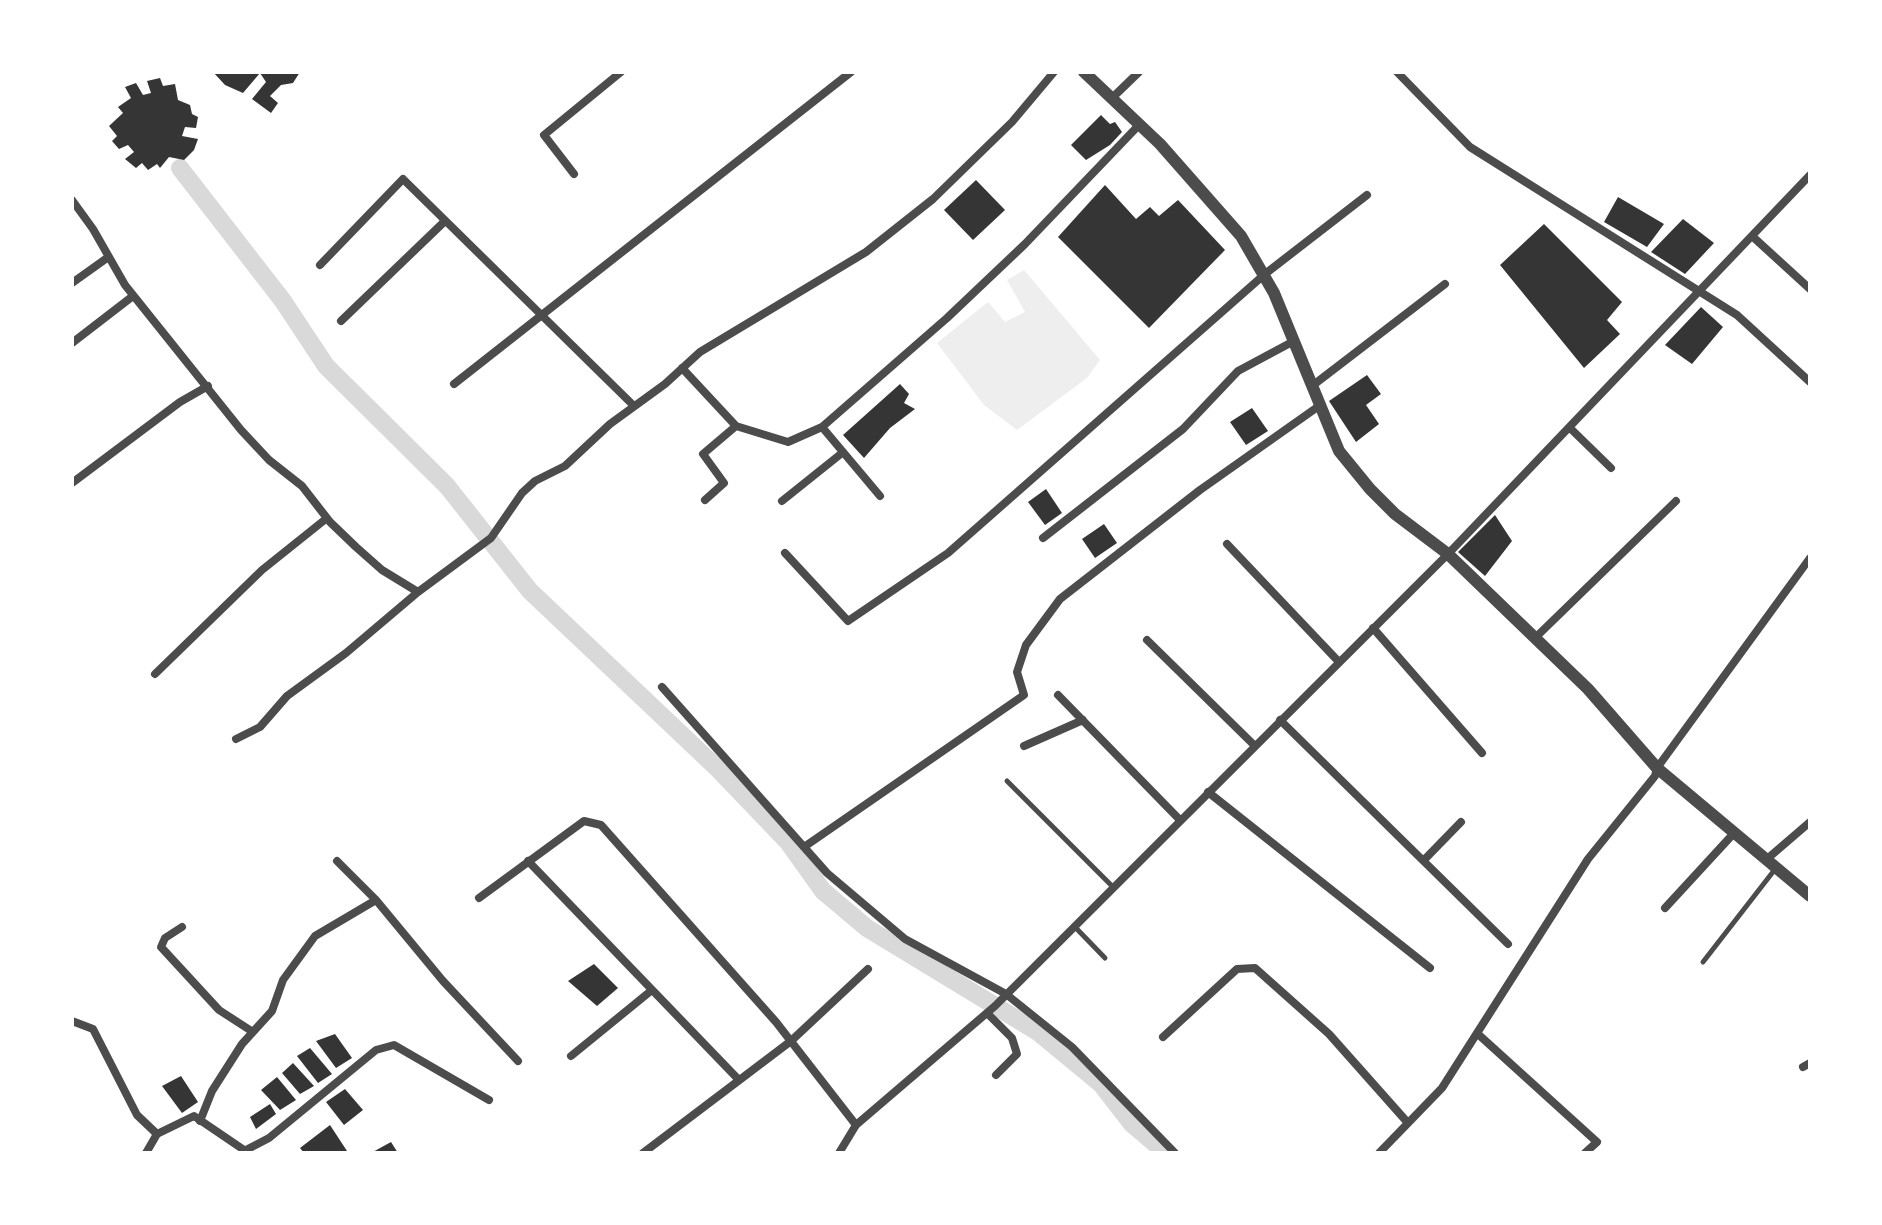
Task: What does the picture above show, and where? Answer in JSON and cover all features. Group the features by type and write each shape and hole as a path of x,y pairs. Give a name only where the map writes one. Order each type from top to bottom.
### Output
{"street":[{"path":"574,174 544,135 621,72"},
{"path":"454,384 851,72"},
{"path":"236,739 260,727 287,696 491,538 522,493 535,481 565,466 634,406 743,322 797,296 866,252 933,199 1012,122 1054,72"},
{"path":"1084,72 1160,144 1241,236 1265,274 1339,451 1370,489 1448,554 1588,689 1657,768 1810,896"},
{"path":"1111,99 1139,72"},
{"path":"1397,72 1470,147 1737,315 1810,382"},
{"path":"682,368 736,426 788,442 822,427 947,318 1025,244 1138,126"},
{"path":"839,1153 856,1125 995,1006 1448,554 1810,175"},
{"path":"320,265 403,179 634,406"},
{"path":"785,553 848,621 948,553 1265,274 1367,195"},
{"path":"72,200 133,296 241,430 269,460 302,486 327,518 382,570 418,592"},
{"path":"341,321 445,221"},
{"path":"1752,236 1810,289"},
{"path":"72,283 107,258"},
{"path":"1312,386 1445,284"},
{"path":"72,343 133,296"},
{"path":"1043,538 1183,429 1238,371 1294,341"},
{"path":"72,483 180,402 208,386"},
{"path":"804,847 1024,695 1017,672 1026,645 1060,599 1200,490 1319,406"},
{"path":"705,500 724,483 703,454 736,426"},
{"path":"822,427 880,496"},
{"path":"1570,428 1611,468"},
{"path":"782,501 842,453"},
{"path":"1535,638 1676,501"},
{"path":"155,674 262,570 327,518"},
{"path":"1227,544 1339,662"},
{"path":"1379,1153 1442,1088 1479,1035 1588,859 1655,776 1657,768 1810,558"},
{"path":"1373,628 1482,753"},
{"path":"1147,640 1255,746"},
{"path":"662,687 827,873 905,939 1006,994 1072,1047 1175,1153"},
{"path":"1058,695 1180,820"},
{"path":"1024,746 1083,720"},
{"path":"1280,720 1508,944"},
{"path":"1208,792 1430,968"},
{"path":"479,898 584,821 601,825 791,1041 856,1125"},
{"path":"1424,860 1461,822"},
{"path":"1772,864 1810,822"},
{"path":"1665,908 1735,832"},
{"path":"337,861 376,900 417,952 518,1061"},
{"path":"528,861 738,1079"},
{"path":"200,1121 212,1091 253,1032 272,1011 283,980 315,936 376,900"},
{"path":"182,927 165,938 161,947 219,1010 253,1032"},
{"path":"1163,1037 1237,969 1250,966 1329,1034 1408,1123"},
{"path":"643,1153 791,1041 868,969"},
{"path":"571,1056 652,990"},
{"path":"987,1013 1012,1038 1017,1054 996,1075"},
{"path":"72,1021 93,1029 137,1115 157,1134"},
{"path":"1479,1035 1597,1142 1585,1153"},
{"path":"146,1153 157,1134 194,1116 247,1151 269,1138 376,1050 394,1045 489,1100"}],"lane":[{"path":"1007,781 1112,886"},
{"path":"1703,962 1772,864"},
{"path":"1073,925 1105,958"}],"shaded area":[{"path":"1024,270 1100,360 1087,378 1017,430 984,405 937,343 988,302 1005,322 1025,312 1007,280"}],"building":[{"path":"213,72 300,72 293,83 281,85 270,96 278,103 271,113 252,99 266,82 260,73 243,93 225,85"},
{"path":"160,78 163,86 175,84 178,100 190,105 192,114 198,117 196,128 185,127 182,136 198,139 194,150 184,160 169,157 160,168 157,164 148,170 142,163 136,168 125,159 134,152 128,145 119,149 112,141 117,136 109,126 123,113 118,107 131,98 125,87 136,83 143,95 151,93 147,81"},
{"path":"1101,115 1110,124 1115,122 1122,132 1110,145 1086,160 1071,145"},
{"path":"976,180 1005,210 973,240 944,210"},
{"path":"1105,185 1136,219 1150,207 1159,216 1178,200 1225,250 1149,328 1058,237"},
{"path":"1618,197 1664,224 1647,247 1604,222"},
{"path":"1683,219 1714,243 1685,274 1651,252"},
{"path":"1544,224 1622,302 1607,320 1620,334 1584,368 1500,265"},
{"path":"1701,307 1723,327 1692,364 1665,345"},
{"path":"1367,375 1381,394 1366,405 1379,424 1356,442 1329,401"},
{"path":"900,384 909,394 904,403 915,409 890,428 864,458 843,435"},
{"path":"1252,408 1268,431 1246,445 1230,422"},
{"path":"1046,489 1062,513 1045,525 1028,502"},
{"path":"1495,515 1512,541 1485,576 1458,552"},
{"path":"1104,524 1117,543 1095,558 1082,539"},
{"path":"594,964 618,988 597,1006 568,981"},
{"path":"335,1034 352,1058 336,1068 316,1041"},
{"path":"310,1048 332,1074 318,1083 297,1056"},
{"path":"293,1063 314,1086 300,1094 282,1073"},
{"path":"181,1076 198,1102 182,1113 162,1086"},
{"path":"277,1077 296,1100 280,1110 261,1090"},
{"path":"345,1089 363,1110 344,1125 326,1102"},
{"path":"270,1104 276,1114 256,1129 250,1117"},
{"path":"330,1125 347,1151 304,1153 300,1148"},
{"path":"391,1142 398,1153 371,1153"}],"waterway":[{"path":"180,168 283,301 326,366 447,486 530,591 718,769 788,842 823,891 867,928 1038,1032 1101,1084 1132,1124 1166,1153"}]}
